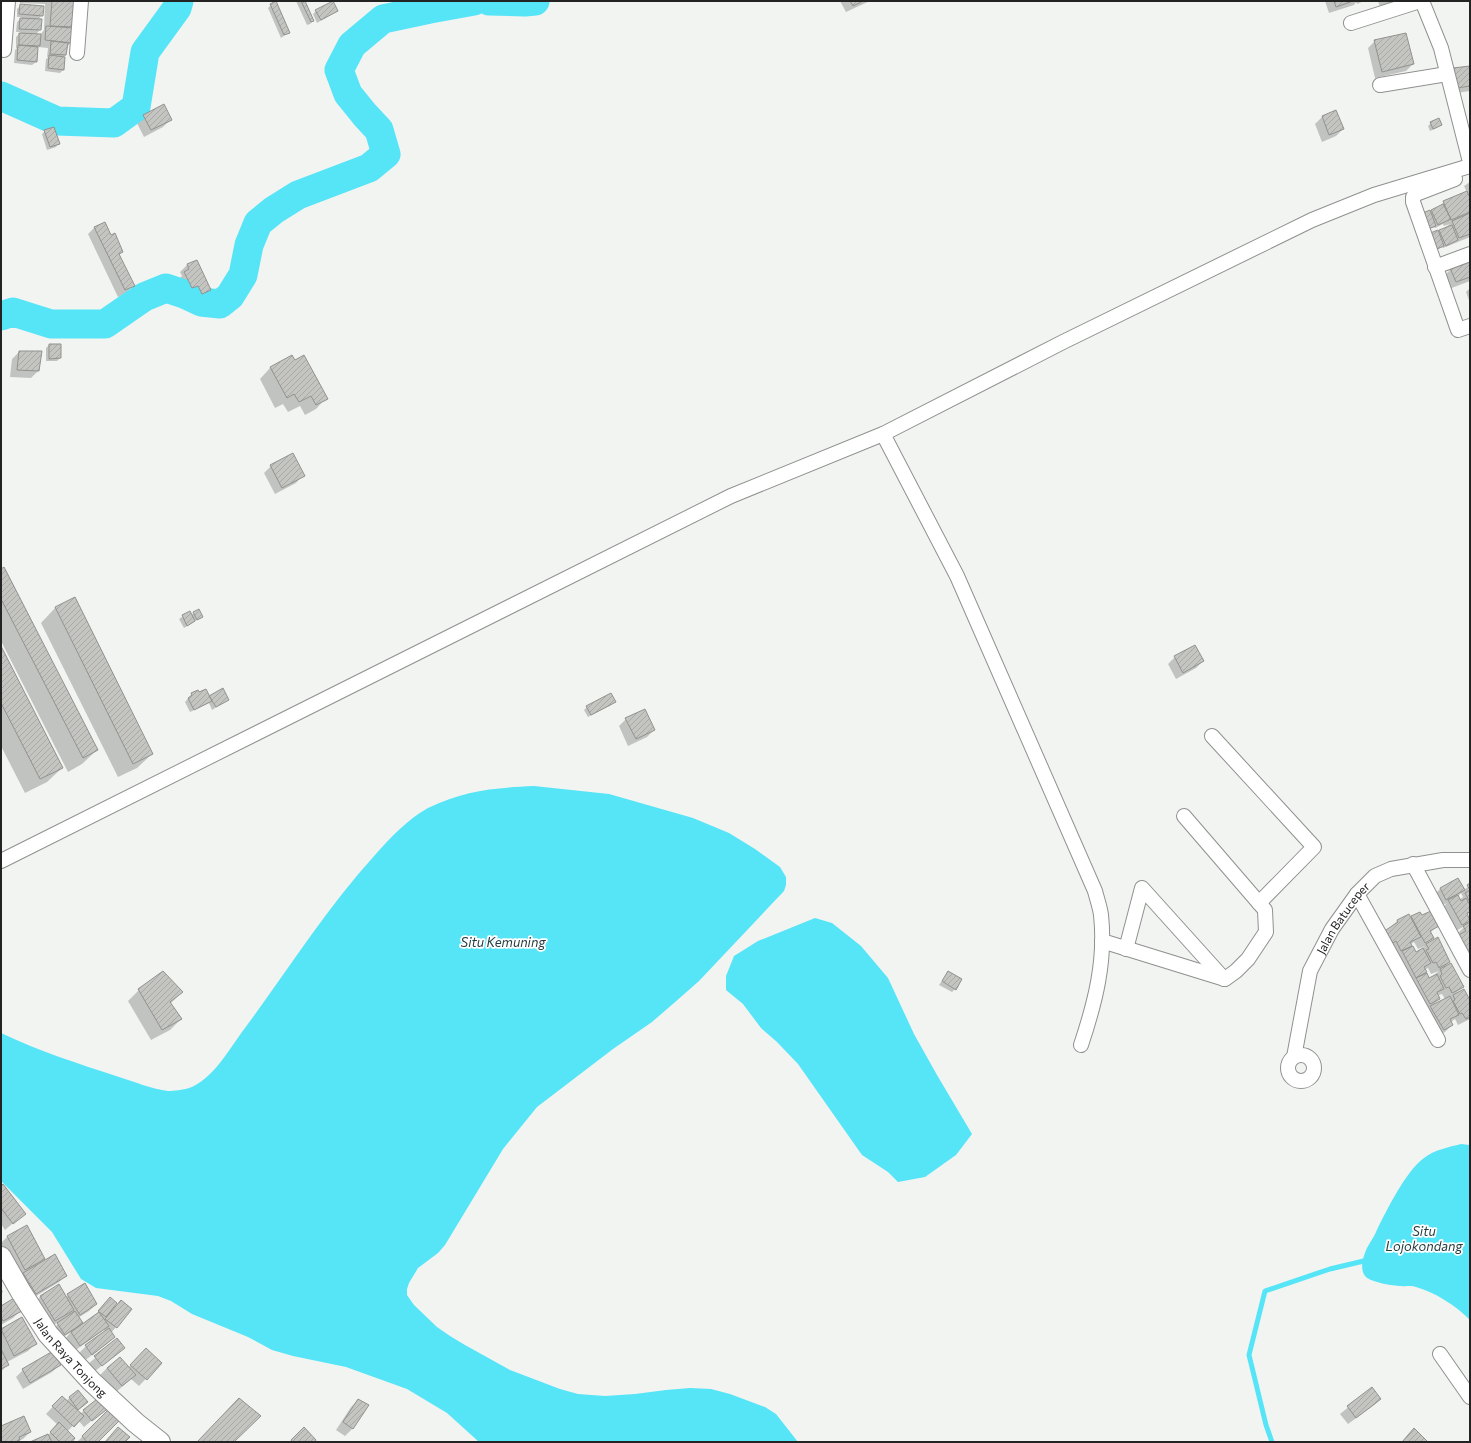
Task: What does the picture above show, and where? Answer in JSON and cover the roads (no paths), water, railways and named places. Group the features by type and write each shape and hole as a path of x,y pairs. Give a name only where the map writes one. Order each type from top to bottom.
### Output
{"main road":[{"name":"Jalan Raya Tonjong","path":"1,1257 48,1334 91,1381 136,1423 160,1442"}],"street":[{"path":"4,50 8,1"},
{"path":"77,53 80,1"},
{"path":"1351,22 1421,1 1441,48 1470,162"},
{"path":"1380,85 1447,74"},
{"path":"1,861 731,496 883,434 1056,346 1312,220 1374,195 1415,181 1470,166"},
{"path":"1470,176 1422,190 1413,197 1413,202 1458,330 1470,326"},
{"path":"1435,267 1470,254"},
{"path":"883,434 957,576 1062,813 1095,892 1100,915 1102,952 1099,980 1091,1015 1081,1045"},
{"path":"1212,736 1314,847 1259,903"},
{"path":"1184,816 1265,910 1266,932 1248,959 1225,979"},
{"name":"Jalan Batuceper","path":"1294,1057 1310,971 1332,928 1357,894 1375,876 1383,872 1413,864 1443,860 1470,860"},
{"path":"1413,864 1470,970"},
{"path":"1126,949 1142,888 1225,979"},
{"path":"1357,894 1438,1040"},
{"path":"1102,941 1225,979"},
{"path":"1440,1354 1470,1397"}],"water":[{"name":"Situ Kemuning","path":"534,786 609,794 693,818 729,833 780,867 786,877 786,885 784,891 699,981 652,1022 613,1049 537,1107 503,1149 445,1245 438,1253 418,1268 409,1283 407,1295 414,1305 437,1327 450,1336 510,1370 560,1389 578,1394 605,1396 690,1388 711,1389 730,1394 765,1407 776,1414 798,1442 479,1442 447,1413 407,1389 346,1367 272,1350 248,1337 192,1314 171,1301 158,1296 96,1288 81,1279 52,1232 1,1181 1,1033 59,1057 156,1089 176,1091 187,1089 205,1079 219,1064 339,898 381,849 406,823 428,808 455,797 493,789"},
{"path":"815,918 832,923 861,946 888,978 914,1034 972,1134 956,1155 925,1177 898,1182 888,1172 862,1155 798,1064 761,1028 743,1004 726,990 726,976 734,956 758,941"},
{"name":"Situ Lojokondang","path":"1461,1144 1470,1145 1470,1320 1458,1309 1438,1296 1414,1286 1393,1285 1372,1281 1364,1275 1362,1269 1363,1259 1367,1248 1391,1203 1410,1172 1428,1155 1442,1149"}],"waterway":[{"path":"1,96 57,121 114,123 136,107 145,52 177,8 179,1"},
{"path":"1,316 13,312 51,324 105,324 144,297 166,288 201,302 220,304 230,296 243,275 249,245 258,223 274,210 298,195 369,168 386,154 379,130 348,94 339,70 352,45 383,19 474,1"},
{"path":"489,1 535,1"},
{"path":"1272,1442 1266,1425 1249,1355 1265,1291 1330,1269 1368,1260"}]}
